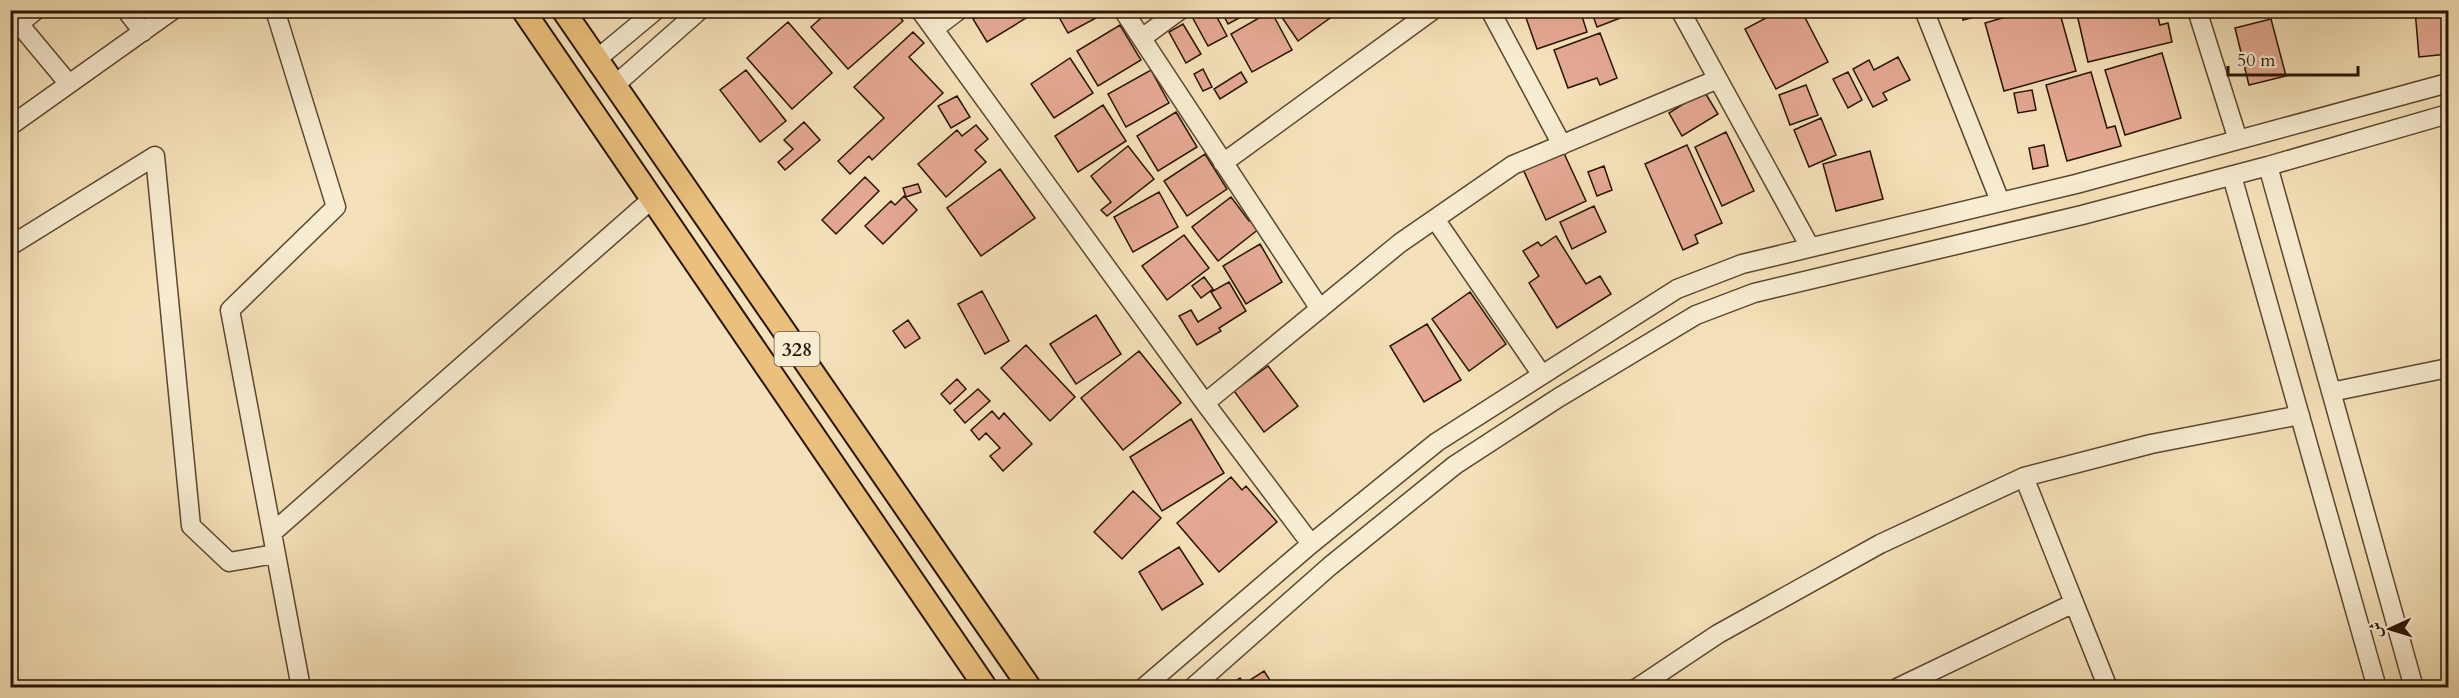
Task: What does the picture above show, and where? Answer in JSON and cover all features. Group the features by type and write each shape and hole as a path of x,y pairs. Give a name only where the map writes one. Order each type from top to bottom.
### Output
{"main road":[{"path":"523,10 986,687"},
{"name":"328","path":"563,10 1030,687"}],"street":[{"path":"36,10 19,24 69,84"},
{"path":"126,10 143,32"},
{"path":"10,126 173,10"},
{"path":"275,10 336,207 230,310 301,687"},
{"path":"597,59 656,10"},
{"path":"615,85 700,10"},
{"path":"920,10 1205,403 1311,544"},
{"path":"934,29 959,10"},
{"path":"1123,10 1320,309"},
{"path":"1142,38 1180,10"},
{"path":"1223,163 1433,10"},
{"path":"1490,10 1562,144"},
{"path":"1680,10 1810,247"},
{"path":"1924,10 2000,201"},
{"path":"2197,10 2238,140"},
{"path":"1205,403 1400,243 1513,165 1718,79"},
{"path":"1143,687 1311,544 1437,442 1677,289 1742,264 2076,184 2448,83"},
{"path":"1192,687 1330,566 1455,465 1558,398 1696,315 1754,293 2093,212 2232,176 2448,114"},
{"path":"10,246 155,156 191,526 229,562 275,554"},
{"path":"2268,166 2414,687"},
{"path":"2232,176 2300,415 2373,686"},
{"path":"272,533 652,199"},
{"path":"1435,219 1542,375"},
{"path":"2331,392 2448,368"},
{"path":"1637,687 1718,634 1880,544 2025,477 2151,444 2300,415"},
{"path":"2025,477 2108,687"},
{"path":"1898,687 2074,603"}],"building":[{"path":"830,10 894,10 903,21 848,69 811,27"},
{"path":"987,10 1035,10 1036,12 987,42 973,19"},
{"path":"1055,10 1109,10 1109,11 1068,33"},
{"path":"1194,10 1213,10 1227,36 1208,46 1190,13"},
{"path":"1221,10 1254,10 1228,24"},
{"path":"1277,10 1325,10 1330,18 1298,41"},
{"path":"1529,10 1580,10 1587,32 1537,49 1524,12"},
{"path":"1591,10 1641,10 1597,27"},
{"path":"1781,10 1801,10 1828,62 1776,89 1745,29"},
{"path":"2000,10 1963,20 1961,12"},
{"path":"2030,10 2059,10 2076,71 2004,91 1985,23"},
{"path":"2076,10 2156,10 2160,25 2168,23 2172,42 2088,62"},
{"path":"2415,10 2448,10 2448,54 2419,57"},
{"path":"1271,11 1292,50 1252,72 1231,34"},
{"path":"2271,19 2286,76 2249,85 2235,28"},
{"path":"788,22 832,73 792,109 747,58"},
{"path":"1183,24 1201,54 1186,63 1169,32"},
{"path":"1120,25 1141,60 1098,86 1077,51"},
{"path":"913,32 924,43 909,57 943,93 872,160 869,156 850,174 838,161 884,118 854,87"},
{"path":"1600,33 1617,78 1600,85 1597,78 1568,88 1554,50"},
{"path":"2162,53 2181,118 2125,135 2105,70"},
{"path":"1898,57 1910,80 1883,93 1887,100 1873,107 1853,69 1869,60 1874,70"},
{"path":"1070,58 1093,93 1054,118 1031,84"},
{"path":"1203,69 1212,87 1203,91 1194,74"},
{"path":"746,70 786,121 760,142 720,90"},
{"path":"1151,70 1169,103 1126,127 1108,94"},
{"path":"1241,72 1247,82 1220,99 1214,89"},
{"path":"1848,72 1862,100 1848,108 1833,79"},
{"path":"2091,72 2107,128 2115,126 2121,146 2067,161 2046,85"},
{"path":"1806,85 1818,115 1790,125 1779,95"},
{"path":"2032,90 2036,110 2018,113 2014,93"},
{"path":"1704,91 1718,114 1682,136 1669,113"},
{"path":"957,96 970,117 951,128 938,106"},
{"path":"1103,105 1126,141 1078,172 1055,136"},
{"path":"1176,112 1197,147 1158,171 1137,136"},
{"path":"1821,118 1836,155 1809,167 1794,130"},
{"path":"804,122 820,140 785,170 778,162 793,149 784,140"},
{"path":"976,125 988,139 975,150 986,162 946,197 918,164 957,130 962,136"},
{"path":"1726,132 1754,191 1722,206 1695,147"},
{"path":"1687,145 1722,223 1695,235 1698,243 1683,250 1645,164"},
{"path":"2044,145 2048,166 2033,169 2029,148"},
{"path":"1128,146 1154,179 1107,216 1101,210 1111,202 1091,176"},
{"path":"1562,149 1586,201 1546,220 1522,167"},
{"path":"1870,151 1883,199 1836,211 1823,164"},
{"path":"1205,154 1227,189 1187,216 1164,181"},
{"path":"1604,166 1612,190 1597,196 1588,172"},
{"path":"1000,169 1035,218 981,256 947,208"},
{"path":"865,177 879,191 836,234 822,220"},
{"path":"918,184 921,192 906,197 903,188"},
{"path":"1159,192 1178,227 1133,252 1114,217"},
{"path":"904,196 917,210 883,244 865,226 891,201 895,205"},
{"path":"1231,197 1249,221 1256,215 1264,225 1218,261 1192,227"},
{"path":"1594,206 1606,232 1572,249 1560,222"},
{"path":"1184,235 1209,268 1167,300 1142,266"},
{"path":"1556,236 1586,284 1600,276 1611,294 1557,328 1529,283 1539,276 1523,251 1538,242 1541,246"},
{"path":"1260,244 1282,282 1246,304 1223,266"},
{"path":"1204,277 1213,289 1201,298 1192,286"},
{"path":"1229,282 1246,311 1219,328 1221,331 1197,345 1179,316 1191,310 1198,322 1221,308 1211,292"},
{"path":"982,291 1009,341 985,354 958,304"},
{"path":"1470,292 1506,344 1469,371 1432,319"},
{"path":"1096,315 1121,354 1076,384 1050,344"},
{"path":"908,320 920,338 905,348 893,331"},
{"path":"1427,324 1461,380 1424,402 1390,346"},
{"path":"1026,345 1075,397 1050,421 1001,368"},
{"path":"1139,351 1181,403 1123,450 1081,398"},
{"path":"1268,366 1298,406 1264,432 1234,391"},
{"path":"957,379 966,389 950,404 941,394"},
{"path":"978,389 990,401 965,423 954,410"},
{"path":"992,411 999,419 1004,413 1032,444 1003,471 990,456 1000,448 986,433 979,440 971,430"},
{"path":"1191,419 1224,473 1162,511 1130,457"},
{"path":"1231,477 1242,490 1246,486 1277,522 1219,572 1177,523"},
{"path":"1133,491 1161,518 1122,559 1094,532"},
{"path":"1179,547 1203,584 1162,610 1139,572"},
{"path":"1264,671 1275,688 1225,688 1240,678 1244,684"}]}
